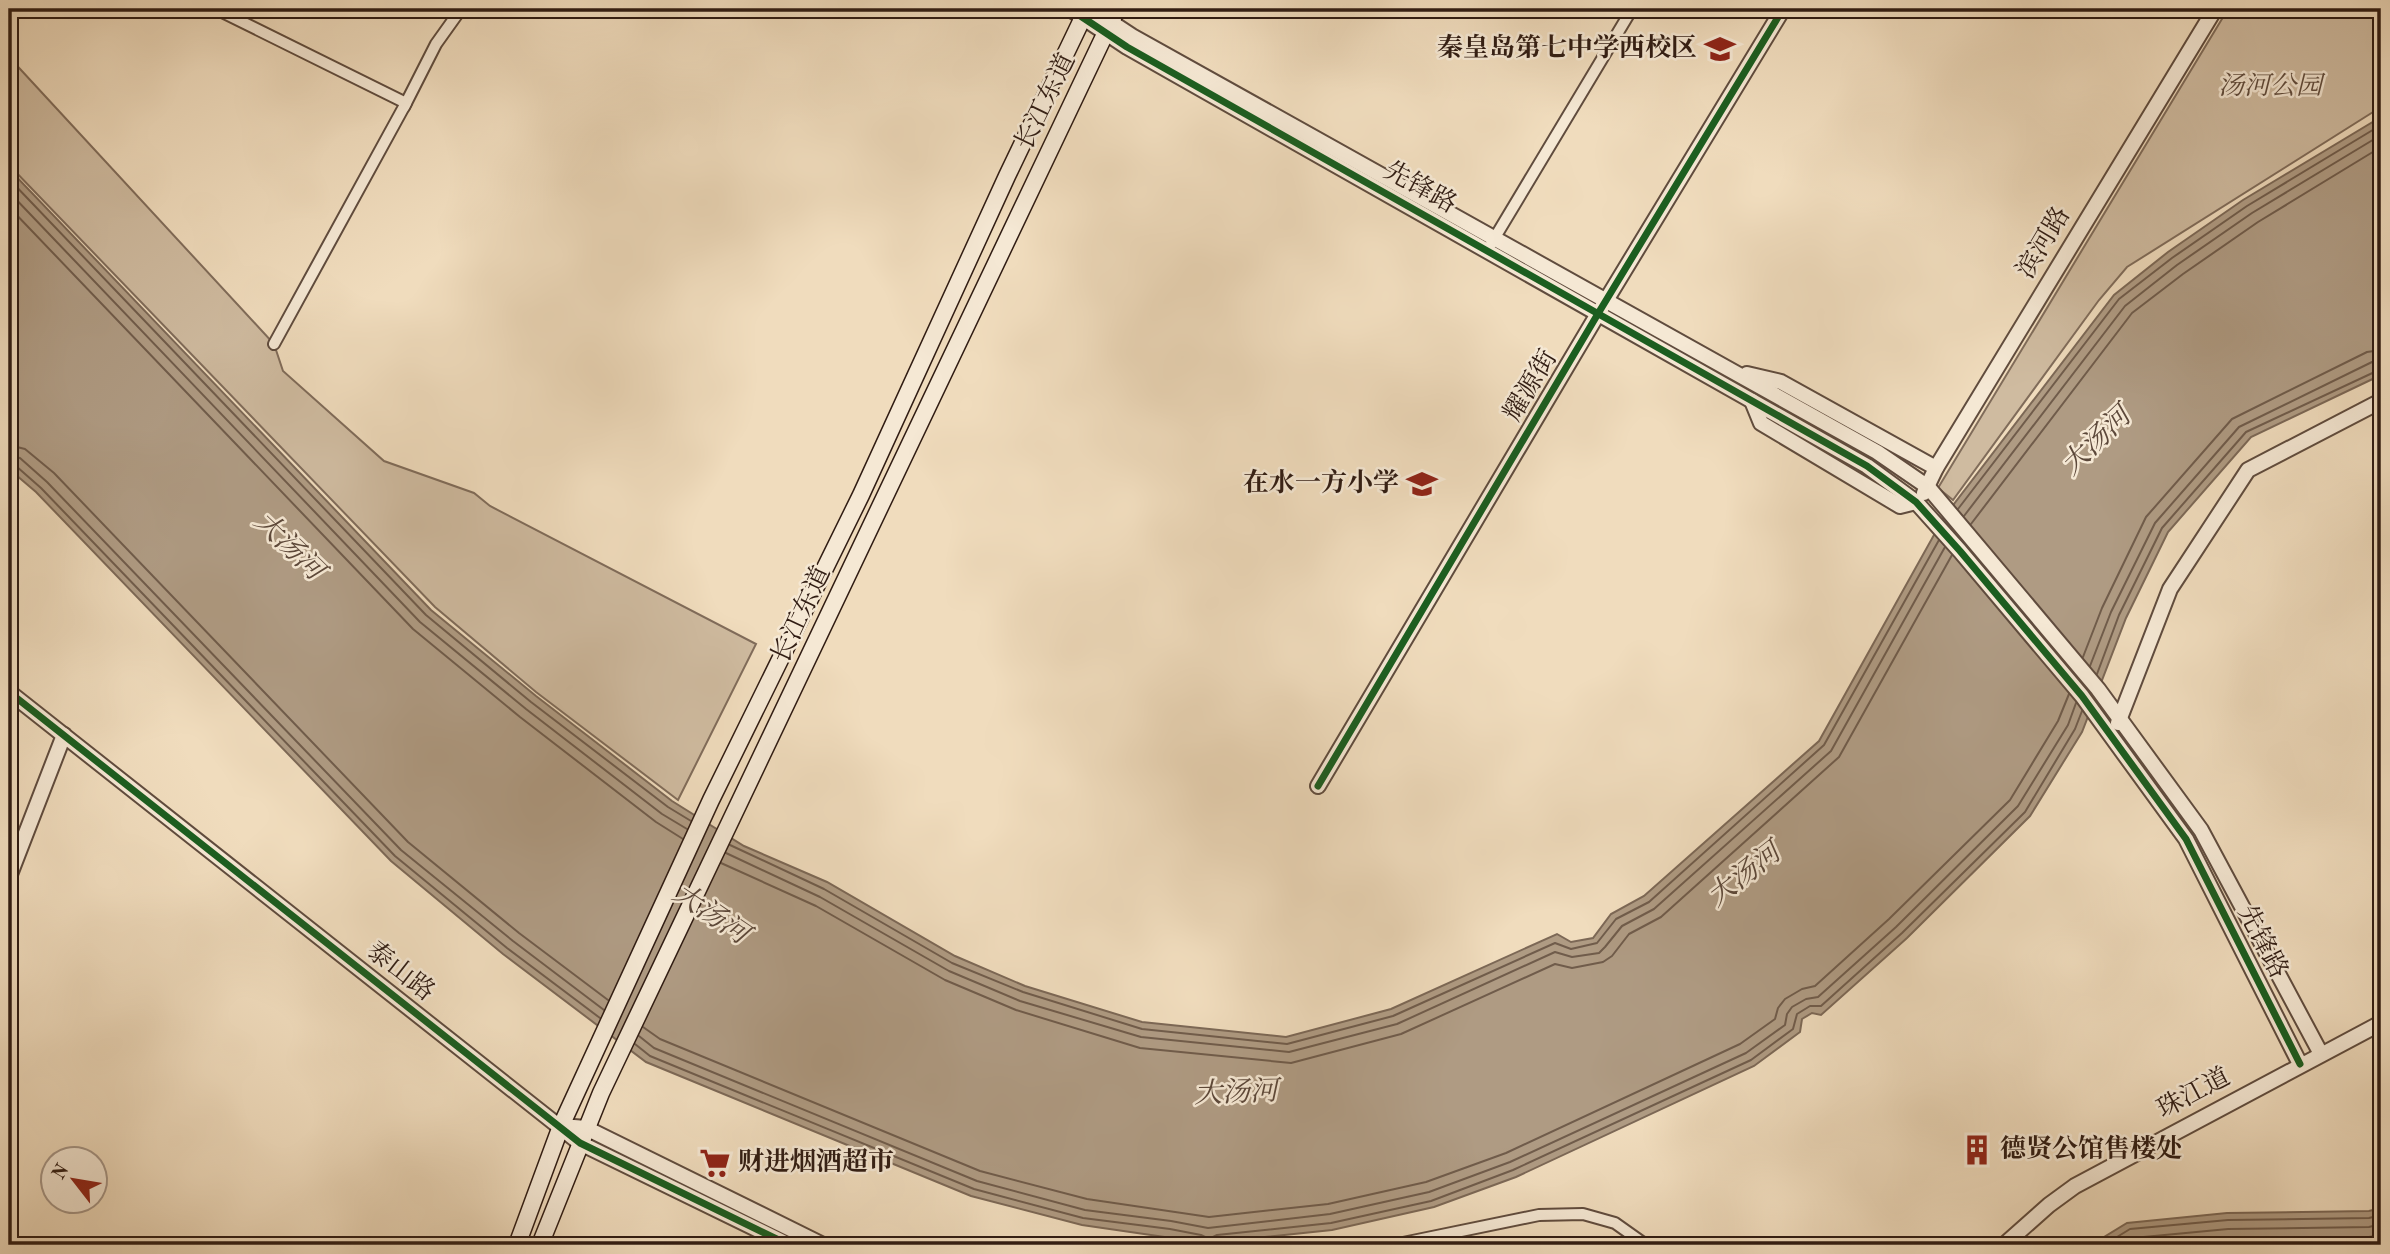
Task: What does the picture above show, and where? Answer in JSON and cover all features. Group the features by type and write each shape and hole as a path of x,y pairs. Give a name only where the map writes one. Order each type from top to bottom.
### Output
{"main road":[{"name":"长江东道","path":"517,1245 561,1126 597,1046 711,800 861,495 1083,11"},
{"name":"长江东道","path":"540,1245 583,1135 618,1058 1111,21"}],"street":[{"path":"216,9 406,103"},
{"path":"274,344 436,44 461,9"},
{"path":"1632,9 1491,244 1607,299 1877,452 1928,487 2098,689 2201,830 2321,1054"},
{"name":"耀源街","path":"1318,786 1599,312 1783,9"},
{"name":"滨河路","path":"1916,502 1928,487 1936,468 2215,9"},
{"name":"先锋路","path":"1083,11 1111,21 1491,244 1599,312 1867,466 1916,502 2082,696 2186,839 2300,1065"},
{"path":"1729,370 1781,382 1936,468"},
{"path":"2111,737 2170,589 2248,470 2381,401"},
{"name":"泰山路","path":"9,692 561,1126 583,1135 789,1245"},
{"path":"9,877 64,735"},
{"name":"珠江道","path":"2004,1245 2075,1186 2381,1023"},
{"path":"583,1135 823,1245"},
{"path":"1393,1245 1539,1214 1583,1214 1615,1223 1647,1245"}],"green space":[{"name":"汤河公园","path":"2228,9 2381,9 2381,107 2127,267 2099,300 1953,500 1938,488"},
{"path":"9,57 274,344 283,371 384,461 474,493 490,506 756,644 678,800 536,692 435,607 9,165"}],"water":[{"name":"大汤河","path":"2381,117 2381,375 2251,437 2168,532 2126,618 2082,732 2030,816 1907,938 1821,1015 1812,1013 1802,1019 1800,1032 1754,1066 1516,1177 1434,1207 1332,1230 1206,1243 1082,1225 971,1196 646,1062 503,954 391,861 36,492 9,469 9,169 431,610 536,696 672,801 744,846 827,882 955,956 1025,986 1142,1022 1286,1037 1391,1009 1557,934 1571,942 1593,938 1611,914 1644,896 1819,741 1944,517 2114,295 2168,252 2243,200"},
{"path":"2381,1208 2381,1245 2091,1245 2127,1223 2227,1213 2369,1211"}],"cycle path":[{"path":"1070,9 1127,47 1867,466 1916,502 2082,696 2186,839 2300,1064"},
{"path":"1318,786 1599,312 1783,9"},
{"path":"9,692 580,1143 789,1245"}],"place":[{"name":"秦皇岛第七中学西校区","path":"1720,49"},
{"name":"在水一方小学","path":"1422,484"},
{"name":"德贤公馆售楼处","path":"1977,1150"},
{"name":"财进烟酒超市","path":"715,1163"}]}
